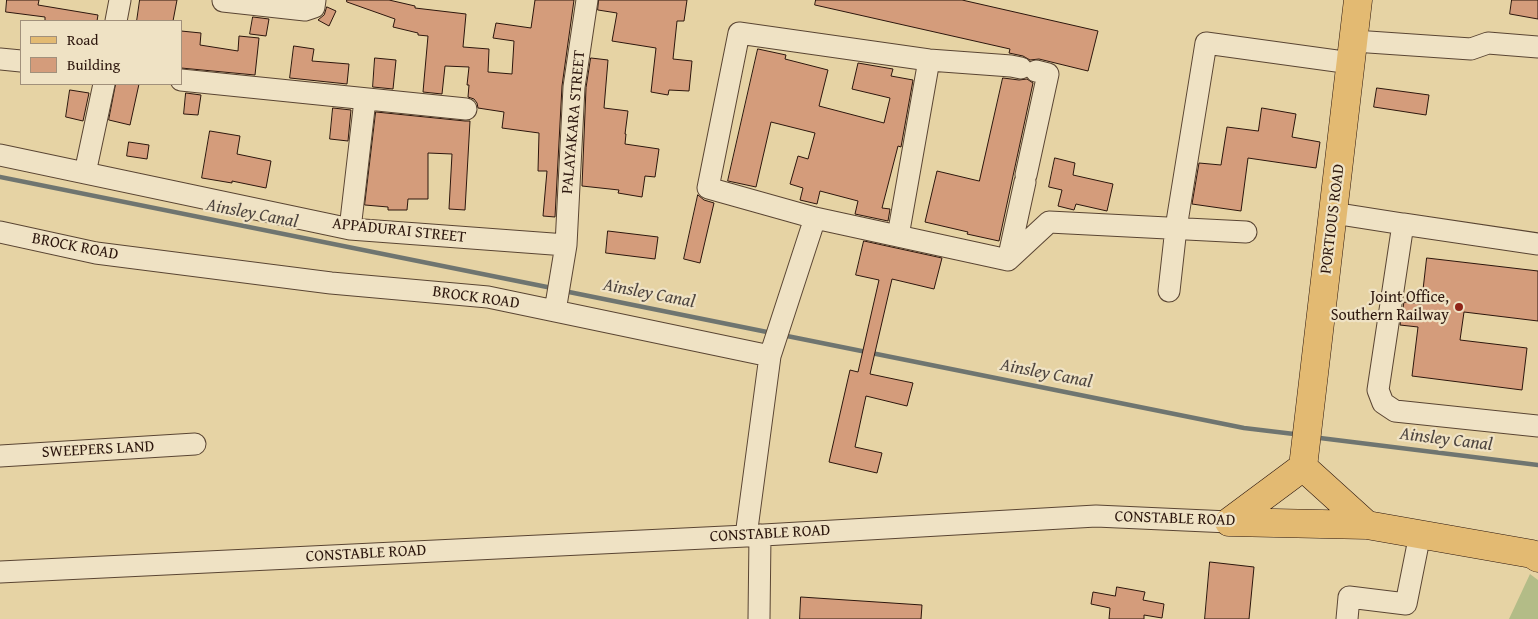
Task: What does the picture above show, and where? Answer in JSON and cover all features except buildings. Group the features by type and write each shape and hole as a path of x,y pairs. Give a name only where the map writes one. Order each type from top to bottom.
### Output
{"main road":[{"name":"PORTIOUS ROAD","path":"1303,467 1358,0"},
{"path":"1229,522 1303,467 1367,525"},
{"name":"CONSTABLE ROAD","path":"1229,522 1367,525 1536,556"}],"street":[{"path":"116,20 120,0"},
{"path":"223,1 305,10 314,7 315,0"},
{"name":"PALAYAKARA STREET","path":"555,311 566,245 574,87 587,0"},
{"path":"739,33 929,60 1011,66 1048,74 1008,260 815,218 708,188 739,33"},
{"path":"1169,291 1176,228 1206,43 1352,52 1471,49 1488,43 1538,47"},
{"path":"0,58 20,61"},
{"path":"898,236 929,60"},
{"path":"182,80 466,109"},
{"path":"85,173 104,85"},
{"path":"350,229 365,100"},
{"name":"APPADURAI STREET","path":"0,155 350,229 566,245"},
{"path":"1333,213 1538,244"},
{"path":"759,619 753,535 775,341 815,218"},
{"path":"1008,260 1049,222 1246,232"},
{"path":"1403,224 1378,390 1383,403 1395,411 1537,421"},
{"name":"BROCK ROAD","path":"0,232 96,253 331,283 488,297 555,311 775,341"},
{"name":"SWEEPERS LAND","path":"0,456 195,444"},
{"name":"CONSTABLE ROAD","path":"0,572 1096,516 1229,522"},
{"path":"1347,619 1349,597 1406,604 1420,534"}],"green space":[{"path":"1530,574 1538,580 1538,619 1509,619"}],"waterway":[{"name":"Ainsley Canal","path":"0,177 552,288"},
{"name":"Ainsley Canal","path":"564,291 772,333"},
{"name":"Ainsley Canal","path":"782,335 1244,428 1294,434"},
{"name":"Ainsley Canal","path":"1320,438 1538,465"}],"place":[{"name":"Joint Office, Southern Railway","path":"1459,307"}]}
